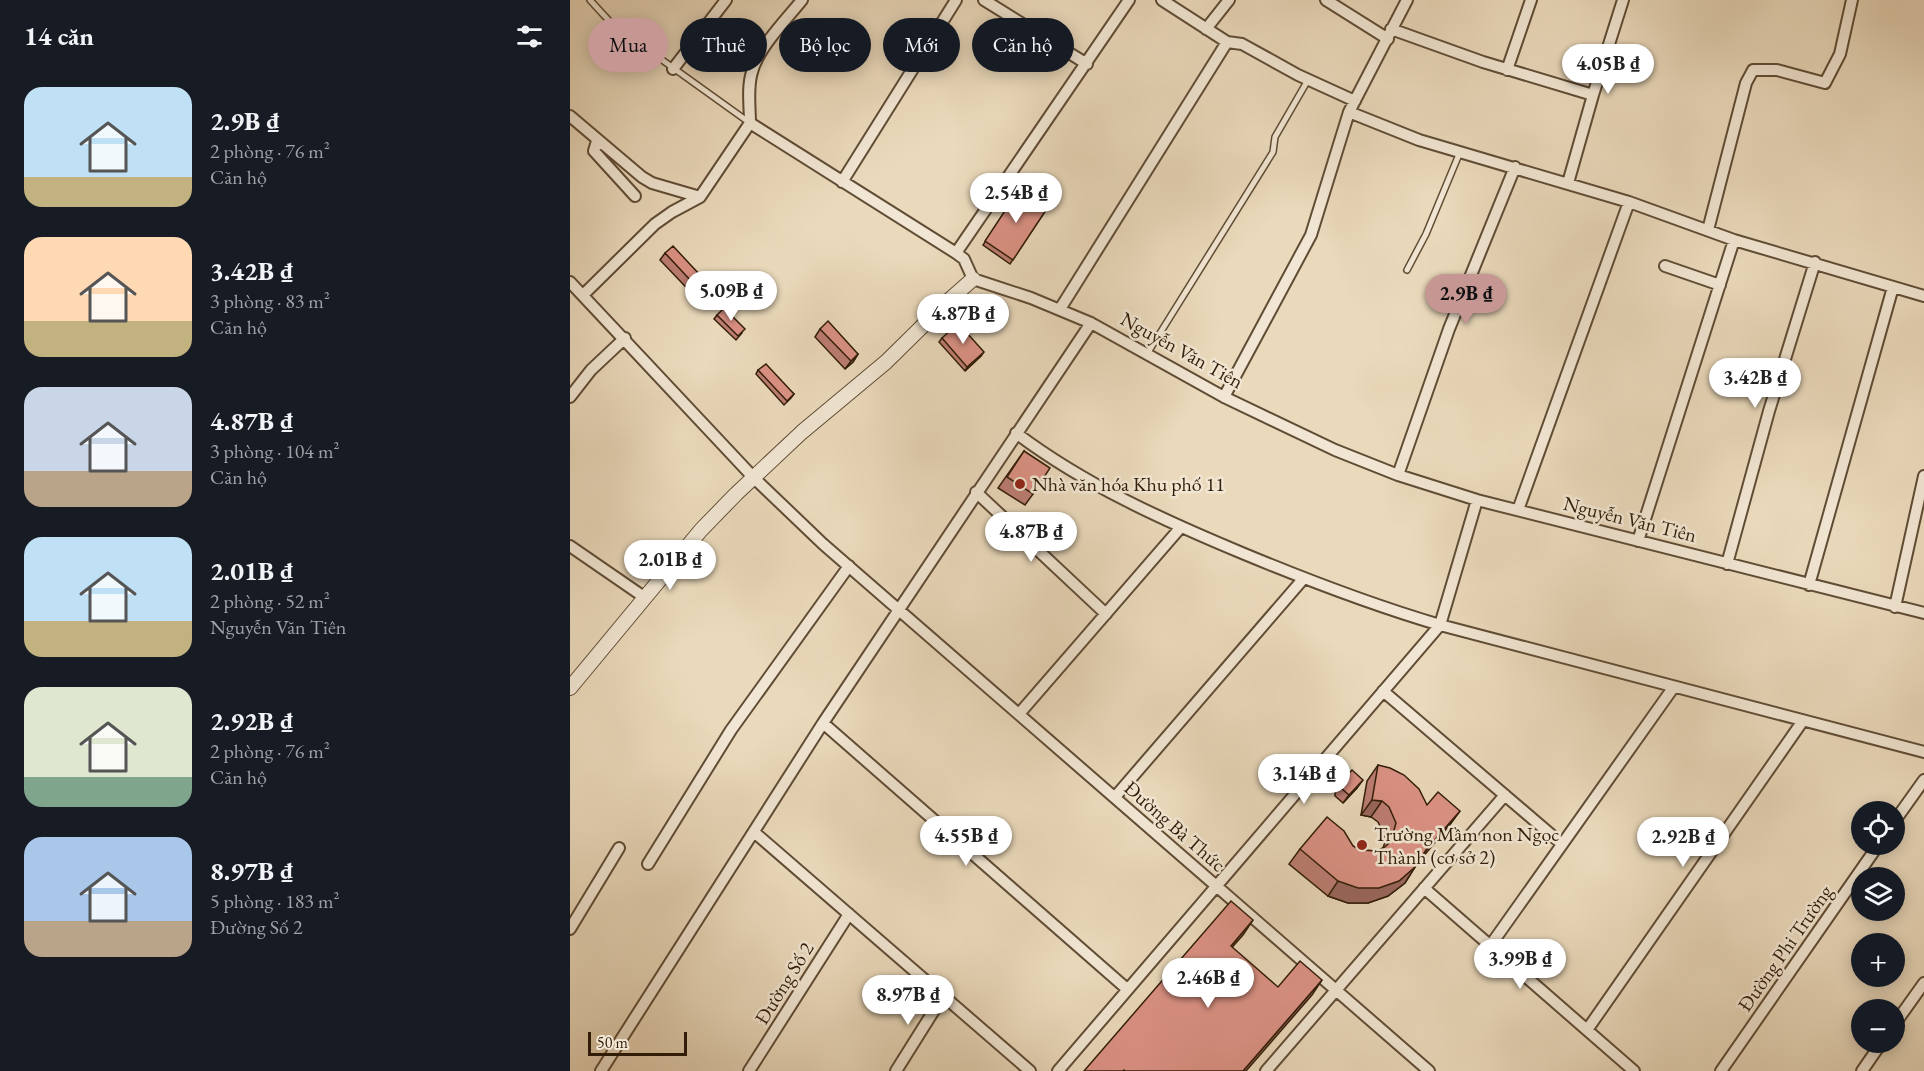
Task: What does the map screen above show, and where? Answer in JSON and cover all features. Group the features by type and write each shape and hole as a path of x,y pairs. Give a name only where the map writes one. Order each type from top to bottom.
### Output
{"street":[{"path":"673,69 726,0"},
{"path":"583,295 655,224 700,197 750,123 751,75 754,64 802,0"},
{"path":"984,0 1087,64"},
{"path":"956,253 1129,0"},
{"path":"1162,0 1227,42 1242,44 1308,80 1355,101"},
{"path":"1206,28 1229,0"},
{"path":"1326,0 1390,34 1593,95"},
{"path":"1224,398 1311,235 1349,112 1407,0"},
{"path":"1507,69 1531,0"},
{"path":"1568,183 1623,0"},
{"path":"1708,230 1746,83 1753,70 1777,70 1825,83 1840,54 1852,0"},
{"path":"842,182 953,1"},
{"path":"1060,309 1227,42"},
{"path":"1349,112 1419,140 1568,183 1629,202 1734,240 1924,296"},
{"path":"570,116 642,177 652,183 700,197"},
{"path":"570,688 701,530 753,477 802,432 886,362 946,302 973,279 963,259 956,253 750,123"},
{"path":"597,141 594,151 636,196"},
{"path":"1398,475 1449,329 1515,167"},
{"path":"1518,510 1629,202"},
{"path":"1638,541 1734,240"},
{"path":"1726,564 1769,411 1815,262"},
{"path":"1665,266 1720,285"},
{"name":"Nguyễn Văn Tiên","path":"973,279 1060,309 1091,323 1224,398 1335,450 1398,475 1477,500 1924,613"},
{"name":"Đường Bà Thức","path":"570,282 753,477 849,566 1429,1071"},
{"path":"1809,585 1893,286"},
{"path":"602,1071 823,723 1091,323"},
{"path":"570,397 591,370 625,338"},
{"path":"1016,433 1086,480 1181,526 1304,578 1388,609 1440,626 1924,752"},
{"path":"1894,607 1924,476"},
{"path":"976,492 1106,614"},
{"path":"1058,1071 1440,626 1477,500"},
{"path":"1019,714 1181,526"},
{"path":"570,546 644,597"},
{"path":"648,864 731,730 849,566"},
{"path":"1115,797 1304,578"},
{"path":"1490,946 1673,688"},
{"path":"1383,691 1562,844"},
{"path":"1587,1030 1802,722"},
{"path":"823,723 1127,989"},
{"path":"1905,807 1924,780"},
{"path":"1266,1071 1505,795"},
{"path":"754,832 1030,1071"},
{"path":"570,929 619,848"},
{"name":"Đường Phi Trường","path":"1721,1071 1871,855"},
{"path":"1424,888 1634,1071"},
{"name":"Đường Số 2","path":"749,1071 849,914"},
{"path":"1905,1010 1924,983"},
{"path":"896,1071 944,996"},
{"path":"1862,1071 1874,1053"}],"lane":[{"path":"590,0 612,24 750,123"},
{"path":"1147,354 1274,152 1275,137 1308,80"},
{"path":"1407,270 1426,234 1460,152"}],"building":[{"path":"1020,188 1048,207 1013,260 985,241"},
{"path":"673,246 714,290 706,297 665,253"},
{"path":"724,308 745,329 738,336 717,315"},
{"path":"828,321 858,354 851,361 820,329"},
{"path":"958,323 984,352 967,367 942,338"},
{"path":"766,364 794,394 787,401 758,370"},
{"path":"1024,451 1050,468 1033,494 1007,477"},
{"path":"1378,765 1404,775 1419,789 1427,805 1438,792 1460,811 1426,850 1415,867 1399,881 1379,888 1358,888 1338,881 1300,849 1327,817 1344,831 1353,846 1360,850 1377,851 1391,841 1396,823 1389,807 1382,801 1372,800"},
{"path":"1352,770 1363,780 1349,795 1341,788 1340,783"},
{"path":"1231,901 1253,920 1231,946 1278,987 1300,961 1322,980 1243,1071 1084,1071"}],"place":[{"name":"Nhà văn hóa Khu phố 11","path":"1020,484"},
{"name":"Trường Mầm non Ngọc Thành (cơ sở 2)","path":"1362,845"}]}
